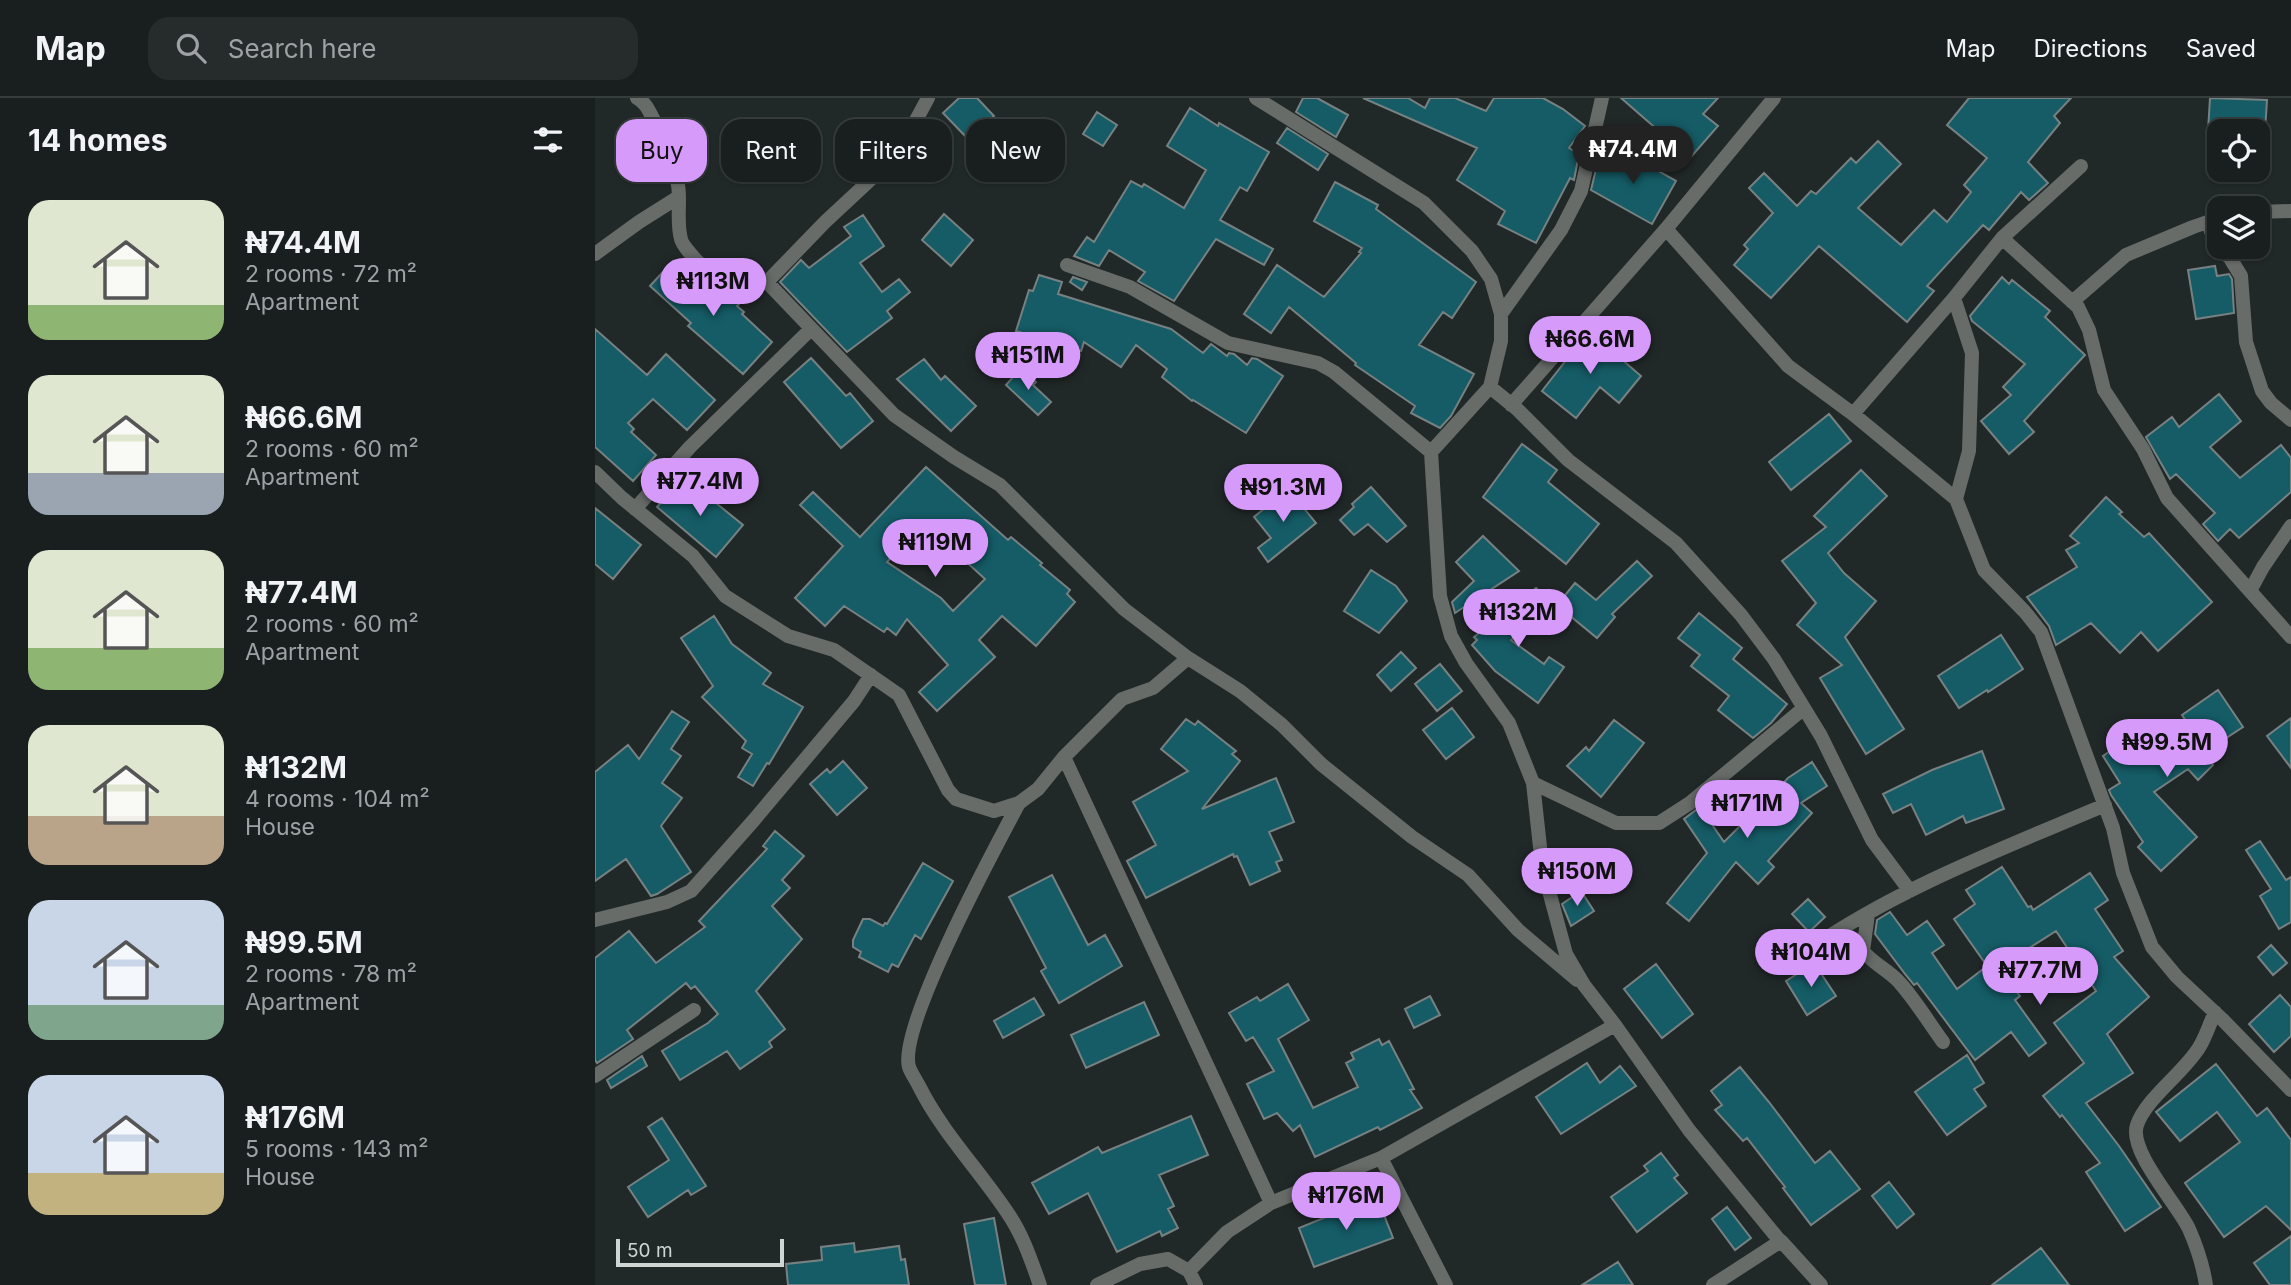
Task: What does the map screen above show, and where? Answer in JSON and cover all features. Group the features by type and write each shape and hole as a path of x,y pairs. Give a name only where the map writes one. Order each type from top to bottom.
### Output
{"street":[{"path":"637,98 644,102 664,140 678,185 681,242 709,272 726,279 753,284 767,282 825,222 883,168 907,136 928,98"},
{"path":"1255,98 1278,104 1423,203 1472,251 1491,279 1501,314 1501,341 1490,387 1431,452 1440,596 1451,636 1466,663 1509,723 1533,783 1542,865 1566,954 1584,985 1689,1130 1780,1241 1821,1285"},
{"path":"1501,314 1561,230 1581,191 1602,98"},
{"path":"1511,405 1666,229 1774,98"},
{"path":"1853,414 1954,298 2002,238 2081,166"},
{"path":"595,254 677,198"},
{"path":"2270,212 2291,211"},
{"path":"2072,302 2126,255 2207,222"},
{"path":"1666,229 1788,366 1853,414 1956,499 1984,570 2041,632 2105,805 2123,873 2152,947 2176,977 2215,1012 2291,1090"},
{"path":"2002,238 2078,307 2089,330 2104,390 2143,449 2167,498 2291,637"},
{"path":"2231,259 2241,276 2246,342 2262,390 2271,403 2291,420"},
{"path":"1067,265 1130,287 1227,343 1318,363 1334,372 1431,452"},
{"path":"767,282 894,415 1000,485 1124,609 1188,658 1261,708 1321,764 1412,837 1468,874 1518,930 1584,985"},
{"path":"1954,298 1972,352 1969,451 1956,499"},
{"path":"635,509 690,447 811,329"},
{"path":"1490,387 1568,460 1677,543 1691,558 1766,648 1821,736 1872,840 1910,891"},
{"path":"595,472 693,556 725,596 788,636 834,650 899,695 948,790 956,799 993,811 1019,803 1038,789 1064,757 1122,699 1153,688 1188,658"},
{"path":"2250,591 2291,526"},
{"path":"595,920 667,902 691,891 854,701 871,675"},
{"path":"1533,783 1616,823 1659,823 1690,803 1804,708"},
{"path":"1064,757 1271,1203"},
{"path":"1019,803 978,879 940,963 908,1046 909,1067 929,1106 1007,1212 1020,1233 1040,1285"},
{"path":"1810,949 1849,924 1936,877 2105,805"},
{"path":"1868,914 1863,951 1870,960 1883,966 1900,983 1943,1042"},
{"path":"1849,924 1864,938"},
{"path":"595,1076 694,1010"},
{"path":"2206,1285 2204,1269 2188,1227 2140,1151 2135,1132 2137,1123 2147,1109 2200,1047 2215,1012"},
{"path":"1097,1285 1140,1264 1168,1259 1193,1278 1227,1232 1271,1203 1381,1158 1615,1025"},
{"path":"1381,1158 1447,1285"},
{"path":"1713,1285 1781,1241"}],"building":[{"path":"959,98 977,98 994,116 991,119 966,119 966,137 952,119 943,113"},
{"path":"1303,98 1317,98 1348,115 1336,137 1296,112"},
{"path":"1363,98 1408,98 1425,108 1430,98 1455,98 1486,111 1494,98 1543,98 1585,126 1569,148 1579,154 1574,180 1570,178 1536,243 1498,224 1505,211 1457,180 1477,148"},
{"path":"1621,98 1718,98 1703,114 1718,126 1690,158"},
{"path":"1969,98 2071,98 2054,116 2060,123 2028,162 2048,183 2029,200 2021,192 1989,230 1983,225 1927,286 1934,291 1907,322 1819,246 1771,298 1734,265 1748,249 1744,245 1773,213 1749,188 1764,173 1797,206 1811,191 1816,194 1851,158 1856,163 1878,141 1901,164 1858,208 1901,245 1934,210 1947,222 1971,192 1964,185 1987,158 1947,125"},
{"path":"2210,98 2267,100 2266,119 2209,119"},
{"path":"1190,108 1218,126 1219,123 1269,152 1247,191 1240,187 1220,220 1273,249 1264,265 1216,239 1174,301 1138,281 1145,272 1109,250 1099,266 1074,256 1087,237 1094,242 1131,181 1142,187 1144,184 1184,208 1206,170 1167,146"},
{"path":"1097,112 1117,125 1103,146 1083,134"},
{"path":"1287,128 1328,154 1318,170 1277,143"},
{"path":"1617,148 1676,181 1652,224 1591,190 1597,165 1605,170"},
{"path":"1335,182 1378,205 1376,209 1476,282 1452,318 1443,312 1419,345 1474,374 1451,416 1440,428 1411,413 1415,406 1355,365 1356,363 1289,307 1271,333 1244,314 1277,265 1324,297 1361,253 1359,252 1362,248 1314,221"},
{"path":"944,214 973,240 951,266 922,240"},
{"path":"863,215 884,246 860,263 882,292 899,279 910,292 887,311 892,318 847,352 780,282 801,260 809,268 851,236 844,227"},
{"path":"673,261 714,299 724,288 727,289 741,302 737,306 744,312 742,314 772,342 743,374 688,326 691,323 650,286"},
{"path":"2215,266 2217,276 2229,274 2232,279 2234,313 2196,319 2188,270"},
{"path":"1039,275 1062,282 1058,294 1171,329 1203,353 1211,344 1227,356 1229,353 1234,354 1247,365 1252,358 1257,359 1283,376 1246,433 1192,401 1162,377 1167,369 1136,345 1121,367 1084,342 1081,351 1016,331 1029,290 1033,291"},
{"path":"1073,277 1087,282 1082,290 1070,282"},
{"path":"2002,277 2009,284 2012,280 2050,311 2045,317 2085,355 2024,421 2034,432 2009,454 1981,421 2011,395 2003,387 2025,364 1972,321 1970,316"},
{"path":"595,329 647,375 666,354 715,400 687,430 653,399 628,423 634,429 631,432 656,455 633,481 595,447"},
{"path":"1589,331 1641,376 1619,403 1600,387 1576,418 1542,391"},
{"path":"811,358 846,396 850,393 873,421 841,448 784,382"},
{"path":"924,359 941,380 945,376 976,406 951,431 897,379"},
{"path":"1021,368 1036,382 1033,385 1051,402 1038,415 1006,385"},
{"path":"2219,394 2241,421 2210,447 2240,478 2281,445 2291,458 2291,492 2239,538 2230,529 2218,541 2203,524 2215,513 2176,474 2170,479 2146,437 2172,417 2179,427"},
{"path":"1829,414 1851,441 1791,490 1769,462"},
{"path":"1522,444 1557,470 1548,482 1599,524 1566,564 1483,497"},
{"path":"926,467 1008,540 1011,537 1042,563 1040,565 1070,590 1067,594 1075,602 1036,646 1002,616 979,640 995,657 937,711 919,692 948,665 907,619 896,635 887,628 884,632 844,606 825,626 795,598 843,546 800,505 813,492 860,537","holes":["924,523 985,579 953,611 941,598 887,562"]},
{"path":"1861,470 1887,496 1828,553 1844,573 1876,601 1845,637 1904,729 1866,754 1820,678 1842,665 1797,625 1816,603 1782,561 1826,527 1814,516"},
{"path":"679,481 695,495 700,490 743,525 716,557 657,507"},
{"path":"1371,487 1406,526 1387,542 1368,524 1354,535 1340,520 1354,507 1352,504"},
{"path":"1288,489 1316,523 1268,562 1258,548 1271,538 1254,517"},
{"path":"2106,497 2122,512 2119,514 2144,537 2149,533 2212,602 2158,651 2141,632 2120,653 2091,623 2056,645 2049,626 2027,597 2077,567 2066,550 2079,543 2070,536"},
{"path":"595,508 641,545 613,579 595,564"},
{"path":"1483,536 1519,571 1455,613 1452,602 1474,581 1456,562"},
{"path":"1637,561 1652,576 1612,614 1615,617 1597,638 1557,605 1575,583 1596,600"},
{"path":"1371,570 1396,586 1407,601 1379,633 1344,611"},
{"path":"1536,588 1549,600 1511,640 1544,664 1549,657 1564,667 1538,703 1495,671 1472,645 1477,640 1474,637"},
{"path":"1699,613 1742,648 1733,659 1787,704 1771,723 1753,738 1718,710 1729,696 1691,666 1700,655 1678,638"},
{"path":"714,616 732,644 771,673 763,684 803,707 753,786 738,777 752,754 742,748 746,741 702,697 713,686 681,638"},
{"path":"2001,635 2023,669 1959,708 1938,676"},
{"path":"1401,652 1416,668 1391,691 1377,675"},
{"path":"1440,664 1462,691 1437,711 1415,684"},
{"path":"2218,690 2243,727 2202,754 2213,765 2198,780 2188,769 2154,792 2197,837 2161,871 2138,847 2143,842 2111,795 2109,790 2120,783 2103,756 2123,742 2167,762 2195,735 2182,715"},
{"path":"1452,708 1474,737 1446,759 1423,730"},
{"path":"672,711 689,722 671,749 681,756 662,783 682,798 661,826 691,872 651,896 626,859 595,881 595,772 628,745 639,759"},
{"path":"2291,718 2291,768 2267,736"},
{"path":"1186,719 1195,725 1198,721 1236,751 1232,754 1240,761 1202,809 1276,778 1294,822 1269,832 1282,860 1276,862 1280,871 1250,885 1237,856 1234,857 1233,854 1146,898 1127,861 1156,845 1133,802 1188,771 1161,749"},
{"path":"1614,720 1644,743 1601,797 1567,766 1586,747 1589,751"},
{"path":"1982,751 2004,809 1966,823 1963,816 1926,835 1911,804 1893,813 1883,794 1932,770"},
{"path":"843,761 867,788 837,815 810,784 827,769 830,773"},
{"path":"1812,762 1827,786 1801,803 1812,813 1768,861 1774,867 1758,884 1736,862 1689,921 1667,903 1707,853 1684,819 1700,807 1724,842 1744,825 1788,778"},
{"path":"775,831 804,856 782,880 790,888 772,906 802,939 756,991 785,1029 769,1042 772,1047 740,1069 727,1051 680,1080 662,1051 718,1014 695,986 691,989 686,983 627,1030 633,1039 597,1063 595,958 629,931 656,963 705,927 699,921 767,849 763,846"},
{"path":"2260,841 2286,880 2291,877 2291,922 2279,929 2260,896 2271,889 2246,850"},
{"path":"923,863 953,881 921,939 915,935 898,967 892,964 888,972 859,957 861,952 853,947 853,940 863,919 870,919 883,926 887,924"},
{"path":"2002,867 2028,907 2031,906 2033,910 2090,873 2108,900 2095,909 2123,951 2114,957 2149,997 2107,1034 2133,1073 2086,1103 2161,1207 2125,1231 2086,1172 2100,1163 2062,1115 2060,1117 2043,1096 2084,1063 2054,1023 2096,991 2056,931 1998,968 2020,996 2015,1000 2046,1043 2029,1056 2011,1032 1975,1060 1917,983 1914,985 1875,934 1877,920 1890,912 1907,935 1927,921 1944,945 1932,953 1957,989 1987,966 1954,919 1975,904 1966,890"},
{"path":"1052,875 1088,945 1105,935 1122,966 1059,1003 1041,971 1046,968 1009,897"},
{"path":"1581,891 1594,911 1571,926 1562,904"},
{"path":"1808,899 1825,917 1809,932 1792,914"},
{"path":"2271,945 2287,963 2273,975 2258,957"},
{"path":"1814,963 1836,996 1807,1015 1786,981"},
{"path":"1656,964 1693,1014 1662,1038 1624,989"},
{"path":"1288,984 1309,1020 1278,1039 1313,1108 1358,1087 1346,1063 1354,1059 1351,1053 1379,1039 1382,1045 1389,1041 1414,1089 1410,1090 1422,1108 1380,1130 1378,1127 1315,1157 1300,1125 1293,1131 1277,1113 1264,1119 1247,1084 1274,1071 1253,1037 1246,1041 1229,1013 1257,997 1260,1001"},
{"path":"2280,995 2291,1007 2291,1036 2274,1052 2249,1024"},
{"path":"1430,996 1440,1015 1414,1028 1405,1009"},
{"path":"1034,998 1044,1015 1003,1038 994,1021"},
{"path":"1144,1002 1159,1035 1086,1068 1071,1035"},
{"path":"1967,1055 1984,1083 1974,1089 1986,1106 1947,1135 1915,1092"},
{"path":"642,1056 647,1066 611,1088 607,1080"},
{"path":"1587,1063 1600,1083 1620,1066 1636,1086 1561,1134 1536,1097"},
{"path":"2216,1064 2257,1116 2267,1108 2291,1140 2291,1230 2266,1206 2224,1237 2185,1183 2240,1142 2217,1112 2180,1141 2156,1112"},
{"path":"1740,1067 1815,1163 1830,1151 1860,1189 1811,1225 1747,1138 1743,1141 1715,1110 1722,1105 1711,1091"},
{"path":"1191,1116 1208,1155 1159,1175 1174,1206 1168,1209 1178,1228 1162,1236 1160,1231 1117,1252 1088,1193 1049,1214 1032,1183 1098,1147 1102,1153"},
{"path":"662,1118 706,1186 691,1195 688,1190 648,1217 628,1187 669,1160 648,1127"},
{"path":"1661,1153 1678,1175 1674,1178 1687,1193 1637,1232 1611,1197 1648,1171 1644,1166"},
{"path":"1889,1182 1914,1214 1897,1228 1872,1196"},
{"path":"1377,1197 1393,1238 1314,1267 1299,1228 1336,1213 1334,1208 1353,1201 1355,1206"},
{"path":"1727,1207 1751,1238 1735,1250 1712,1219"},
{"path":"994,1218 1006,1285 975,1285 964,1224"},
{"path":"2291,1236 2291,1285 2270,1285 2254,1263"},
{"path":"854,1243 855,1252 899,1246 901,1260 905,1259 909,1285 788,1285 786,1264 822,1260 821,1247"},
{"path":"2041,1248 2069,1285 1992,1285"},
{"path":"1618,1262 1633,1285 1582,1285"}]}
